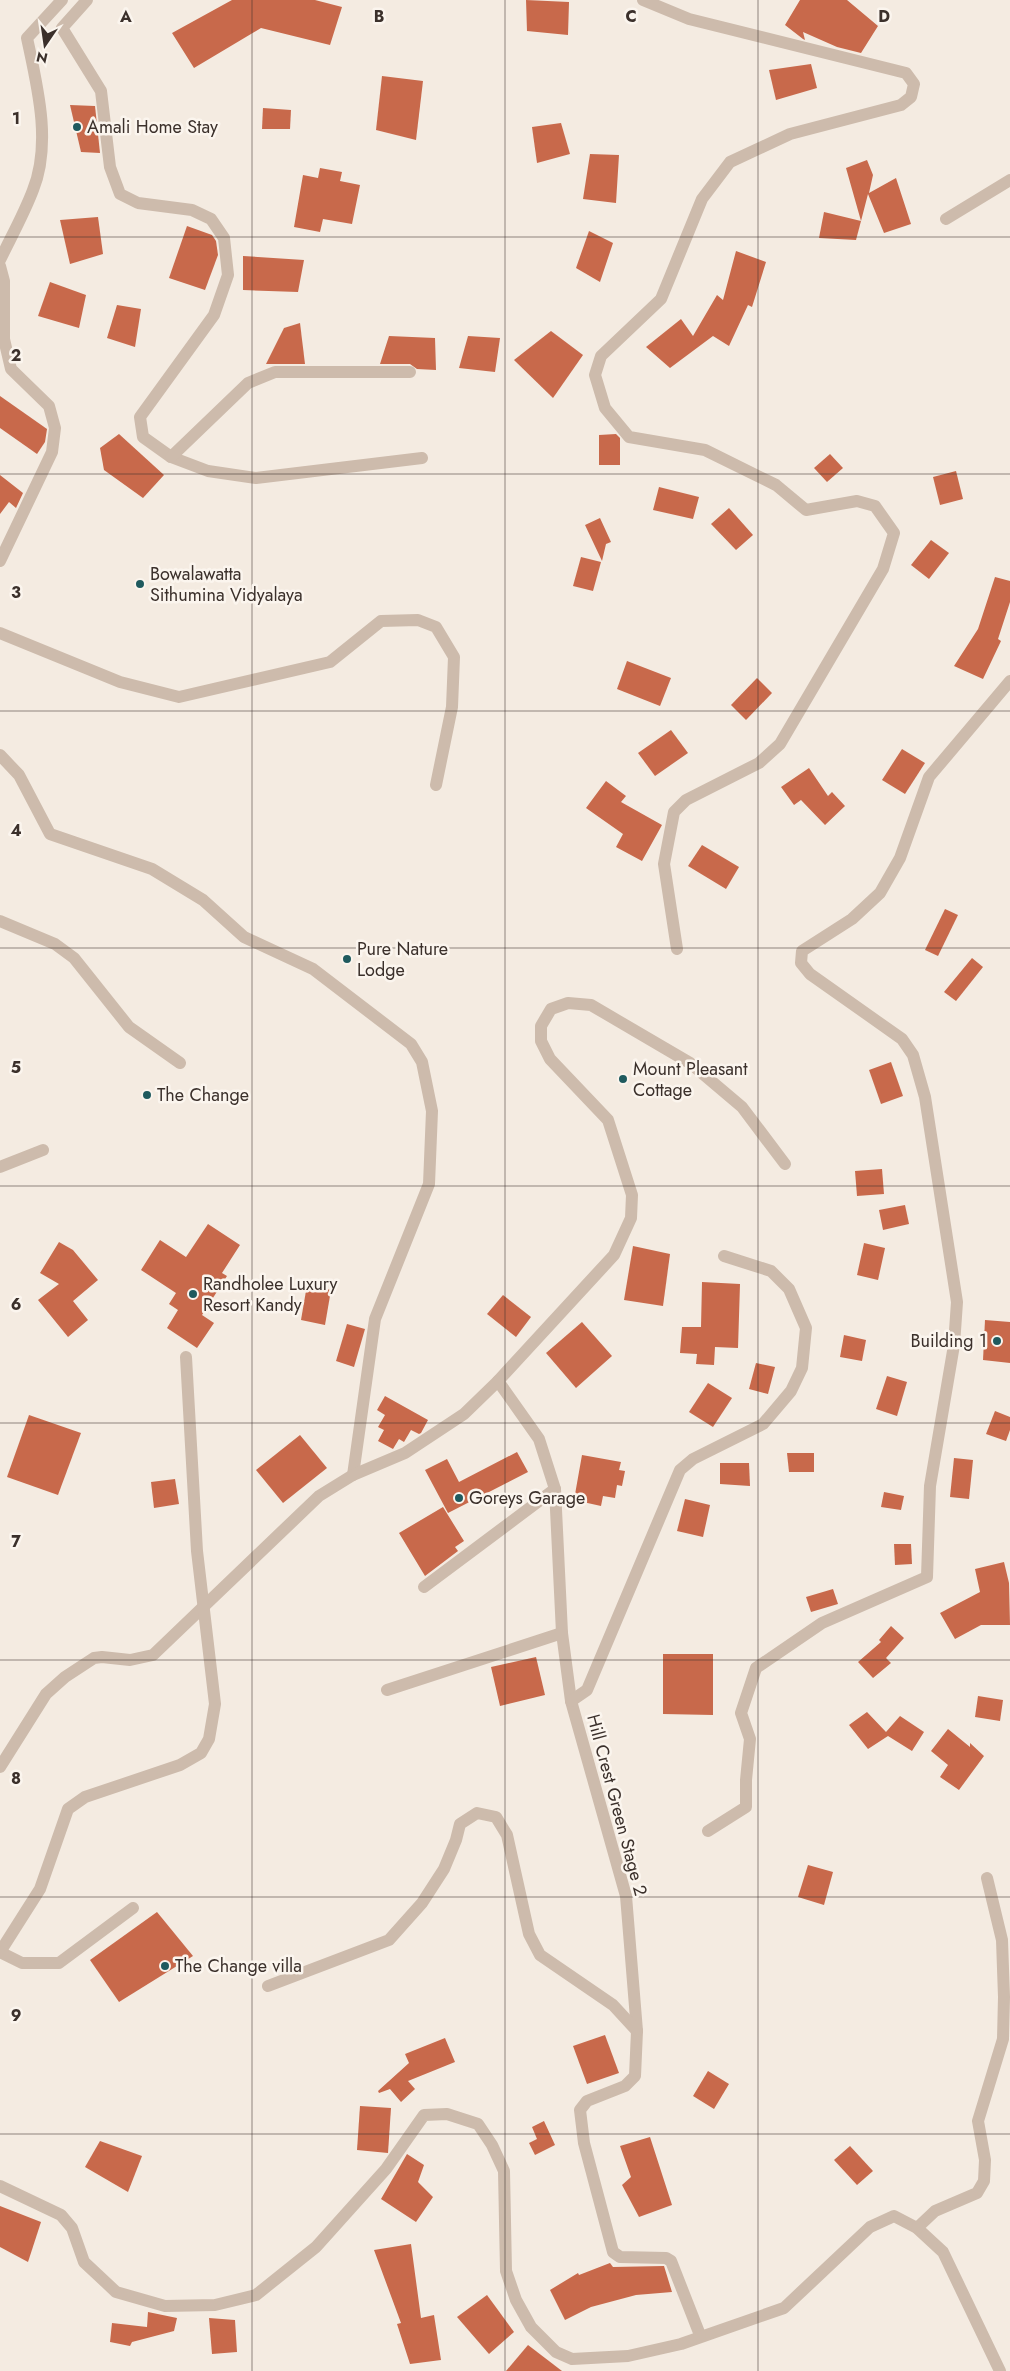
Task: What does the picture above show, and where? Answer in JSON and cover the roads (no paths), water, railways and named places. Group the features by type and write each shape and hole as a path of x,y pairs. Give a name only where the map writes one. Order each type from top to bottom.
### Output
{"street":[{"path":"0,260 34,188 42,147 41,102 27,38 62,0"},
{"path":"87,0 62,28 101,91 110,167 120,194 138,203 192,210 211,219 224,238 228,275 214,315 140,417 143,437 171,457 208,471 256,478 422,458"},
{"path":"643,0 690,19 906,73 914,84 910,97 900,105 790,134 730,162 702,199 660,300 601,356 595,375 605,408 629,437 704,450 776,485 806,510 858,501 875,506 894,533 883,569 780,744 759,763 686,800 674,812 664,864 677,950"},
{"path":"946,219 1010,180"},
{"path":"0,266 4,281 4,339 11,369 49,406 55,428 52,452 0,561"},
{"path":"171,457 248,383 274,372 410,372"},
{"path":"0,633 120,682 179,697 330,662 382,621 418,620 436,627 454,657 452,707 436,785"},
{"path":"708,1831 746,1808 746,1780 750,1738 741,1712 756,1668 822,1623 927,1578 930,1486 954,1345 957,1302 925,1097 913,1055 902,1039 810,974 801,963 801,957 802,950 852,919 880,892 900,858 930,777 1010,681"},
{"path":"0,755 19,775 50,834 152,869 203,900 244,937 313,969 411,1044 422,1062 432,1111 429,1184 375,1319 353,1475"},
{"path":"0,921 55,944 74,958 130,1027 180,1063"},
{"path":"0,1767 46,1694 65,1676 94,1658 130,1660 153,1655 319,1496 353,1475 413,1448 464,1414 498,1381 614,1255 631,1218 632,1195 608,1120 550,1059 541,1041 541,1026 551,1009 568,1003 591,1005 690,1063 742,1107 785,1164"},
{"path":"0,1167 43,1150"},
{"path":"571,1701 587,1690 680,1470 693,1458 763,1424 791,1391 802,1368 806,1328 789,1289 771,1272 724,1256"},
{"path":"133,1908 59,1963 22,1963 0,1952 40,1889 68,1809 85,1797 180,1766 200,1753 209,1739 215,1704 197,1551 186,1357"},
{"name":"Hill Crest Green Stage 2","path":"498,1381 539,1439 555,1489 562,1633 571,1701 626,1896 637,2031 634,2076 625,2086 587,2101 580,2110 584,2144 613,2252 620,2256 666,2258 671,2260 700,2335"},
{"path":"424,1587 555,1489"},
{"path":"387,1690 562,1633"},
{"path":"268,1986 389,1940 422,1903 444,1869 456,1840 460,1824 477,1813 496,1817 507,1835 529,1934 540,1955 613,2005 637,2031"},
{"path":"917,2228 936,2211 977,2193 984,2181 985,2160 978,2121 1003,2039 1004,1997 1002,1940 987,1878"},
{"path":"0,2186 61,2215 72,2228 84,2262 116,2292 165,2306 215,2305 256,2295 316,2247 386,2169 424,2115 447,2114 478,2124 492,2145 504,2170 506,2270 516,2300 530,2326 556,2352 572,2359 628,2356 681,2344 700,2335 784,2308 870,2227 894,2216 917,2228 943,2252 1000,2371"}],"place":[{"name":"Amali Home Stay","path":"77,127"},
{"name":"Bowalawatta Sithumina Vidyalaya","path":"140,584"},
{"name":"Pure Nature Lodge","path":"347,959"},
{"name":"Mount Pleasant Cottage","path":"623,1079"},
{"name":"The Change","path":"147,1095"},
{"name":"Randholee Luxury Resort Kandy","path":"193,1294"},
{"name":"Building 1","path":"997,1341"},
{"name":"Goreys Garage","path":"459,1498"},
{"name":"The Change villa","path":"165,1966"}]}
